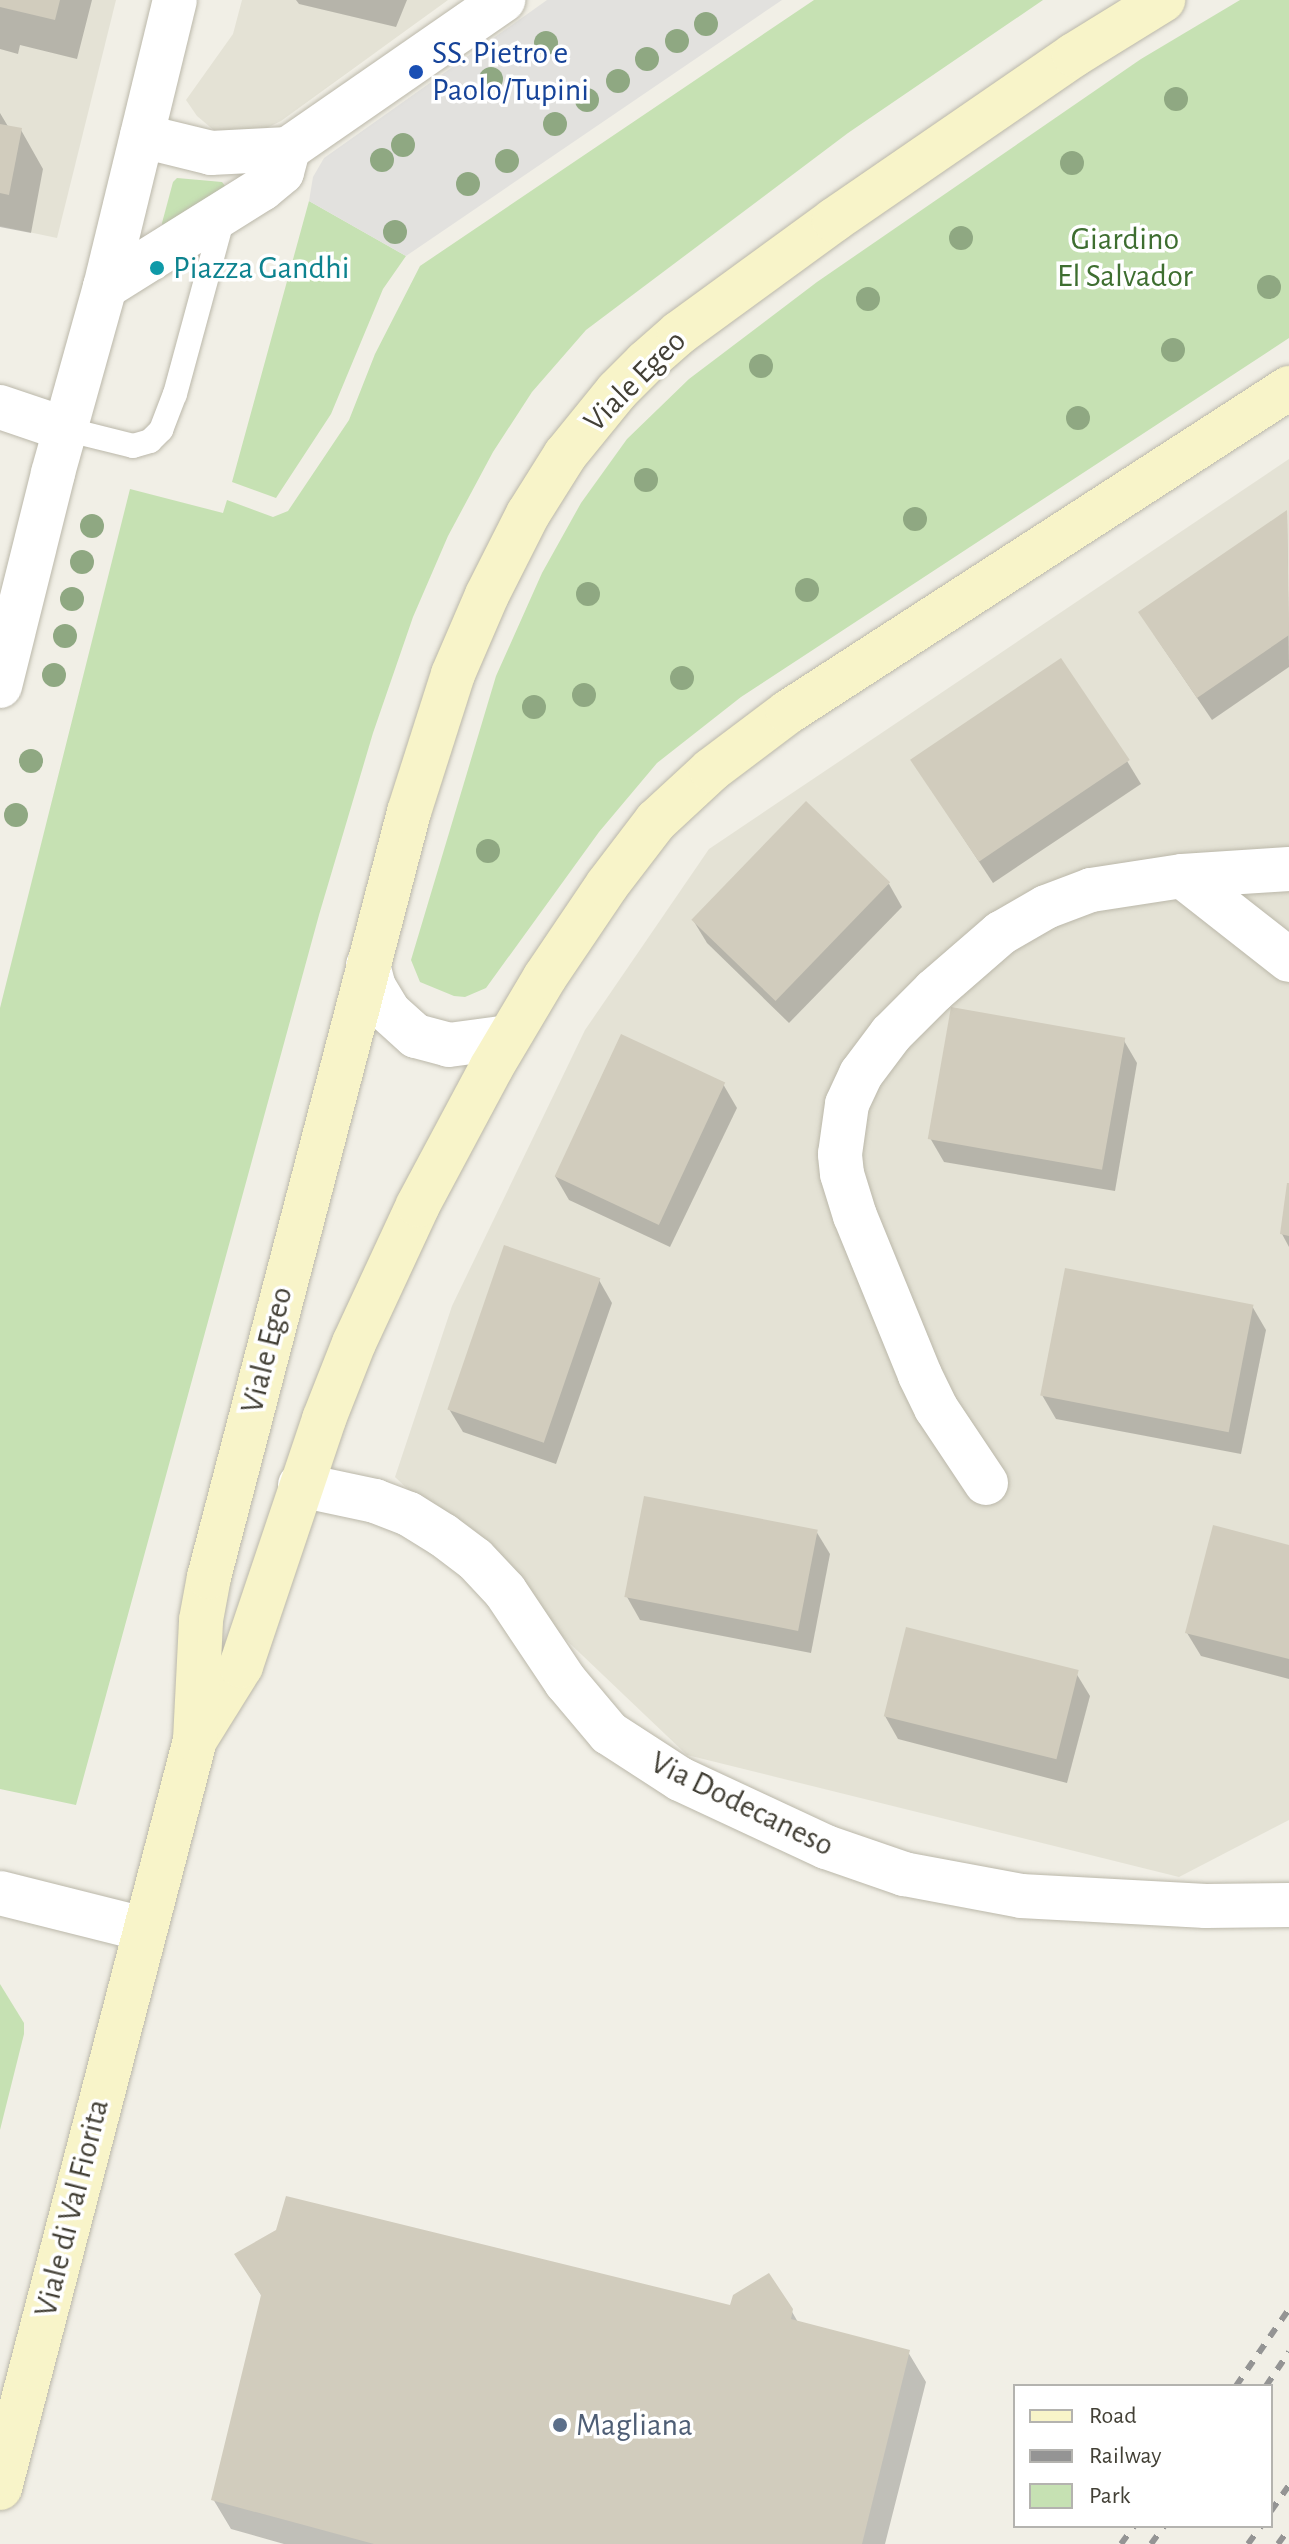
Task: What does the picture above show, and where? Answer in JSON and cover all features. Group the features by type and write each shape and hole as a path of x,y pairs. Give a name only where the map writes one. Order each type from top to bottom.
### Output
{"main road":[{"name":"Viale Egeo","path":"143,1929 195,1740 201,1620 209,1577 413,798 463,649 528,514 591,419 679,333 793,249 1074,55 1163,0"},
{"name":"Viale Egeo","path":"195,1740 241,1666 300,1485 371,1306 436,1170 508,1037 607,885 656,821 711,770 788,712 1289,388"},
{"name":"Viale di Val Fiorita","path":"0,2488 143,1929"}],"street":[{"path":"0,686 105,287 175,0"},
{"path":"142,136 211,153 288,149 503,0"},
{"path":"105,287 223,214 282,172 288,149"},
{"path":"0,407 60,449"},
{"path":"986,1483 936,1408 920,1375 847,1195 840,1154 847,1104 861,1074 891,1034 934,991 1001,933 1046,907 1091,890 1182,876 1289,869"},
{"path":"1182,876 1289,960"},
{"path":"368,965 374,987 389,1012 416,1036 449,1045 508,1037"},
{"name":"Via Dodecaneso","path":"300,1485 375,1501 409,1514 443,1535 475,1559 513,1601 566,1682 609,1733 680,1779 826,1847 904,1874 1021,1896 1206,1906 1289,1905"},
{"path":"0,1893 143,1929"}],"lane":[{"path":"60,449 133,446 150,441 161,430 175,394 223,214"}],"shaded area":[{"path":"0,0 116,0 57,238 0,226"},
{"path":"242,0 448,0 281,121 248,137 216,132 197,116 186,100 233,34"},
{"path":"547,0 782,0 406,256 309,201 313,177 324,158"},
{"path":"1289,459 1289,1820 1179,1877 687,1755 395,1477 452,1306 585,1030 709,849"}],"green space":[{"path":"814,0 1043,0 848,133 586,330 532,392 493,452 448,536 413,617 373,733 319,915 76,1805 0,1789 0,1008 130,489 223,513 227,500 273,517 288,511 349,420 375,354 420,266"},
{"name":"Giardino El Salvador","path":"1240,0 1289,0 1289,338 741,697 657,763 599,832 486,988 465,997 454,996 420,982 411,960 496,676 542,573 581,503 627,439 689,379 817,282 1141,59"},
{"path":"177,178 222,182 226,187 164,229 162,223 173,182"},
{"path":"309,201 406,256 383,289 331,414 276,498 232,482"},
{"path":"0,1984 24,2023 24,2034 0,2130"}],"building":[{"path":"0,0 60,0 55,20 0,7"},
{"path":"0,124 22,128 9,195 0,193"},
{"path":"1287,510 1289,635 1197,698 1138,612"},
{"path":"1061,658 1130,760 979,862 910,760"},
{"path":"806,801 890,882 776,1001 691,920"},
{"path":"951,1007 1125,1038 1102,1170 928,1139"},
{"path":"621,1034 725,1083 659,1225 555,1176"},
{"path":"1289,1183 1289,1236 1280,1234"},
{"path":"504,1245 600,1278 544,1443 447,1410"},
{"path":"1065,1268 1253,1305 1229,1432 1040,1396"},
{"path":"644,1496 818,1530 798,1631 624,1597"},
{"path":"1213,1525 1289,1545 1289,1659 1185,1633"},
{"path":"906,1627 1079,1670 1056,1759 884,1716"},
{"name":"Magliana","path":"286,2196 730,2305 733,2295 769,2273 793,2309 791,2319 910,2350 862,2544 374,2544 211,2500 261,2295 234,2254 276,2230"}],"railway":[{"path":"1237,2384 1289,2309"},
{"path":"1267,2384 1289,2352"},
{"path":"1273,2508 1289,2485"},
{"path":"1121,2544 1133,2528"},
{"path":"1151,2544 1163,2528"},
{"path":"1248,2544 1260,2528"},
{"path":"1278,2544 1289,2529"}],"place":[{"name":"SS. Pietro e Paolo/Tupini","path":"416,72"},
{"name":"Piazza Gandhi","path":"157,268"},
{"name":"Magliana","path":"560,2425"}]}
